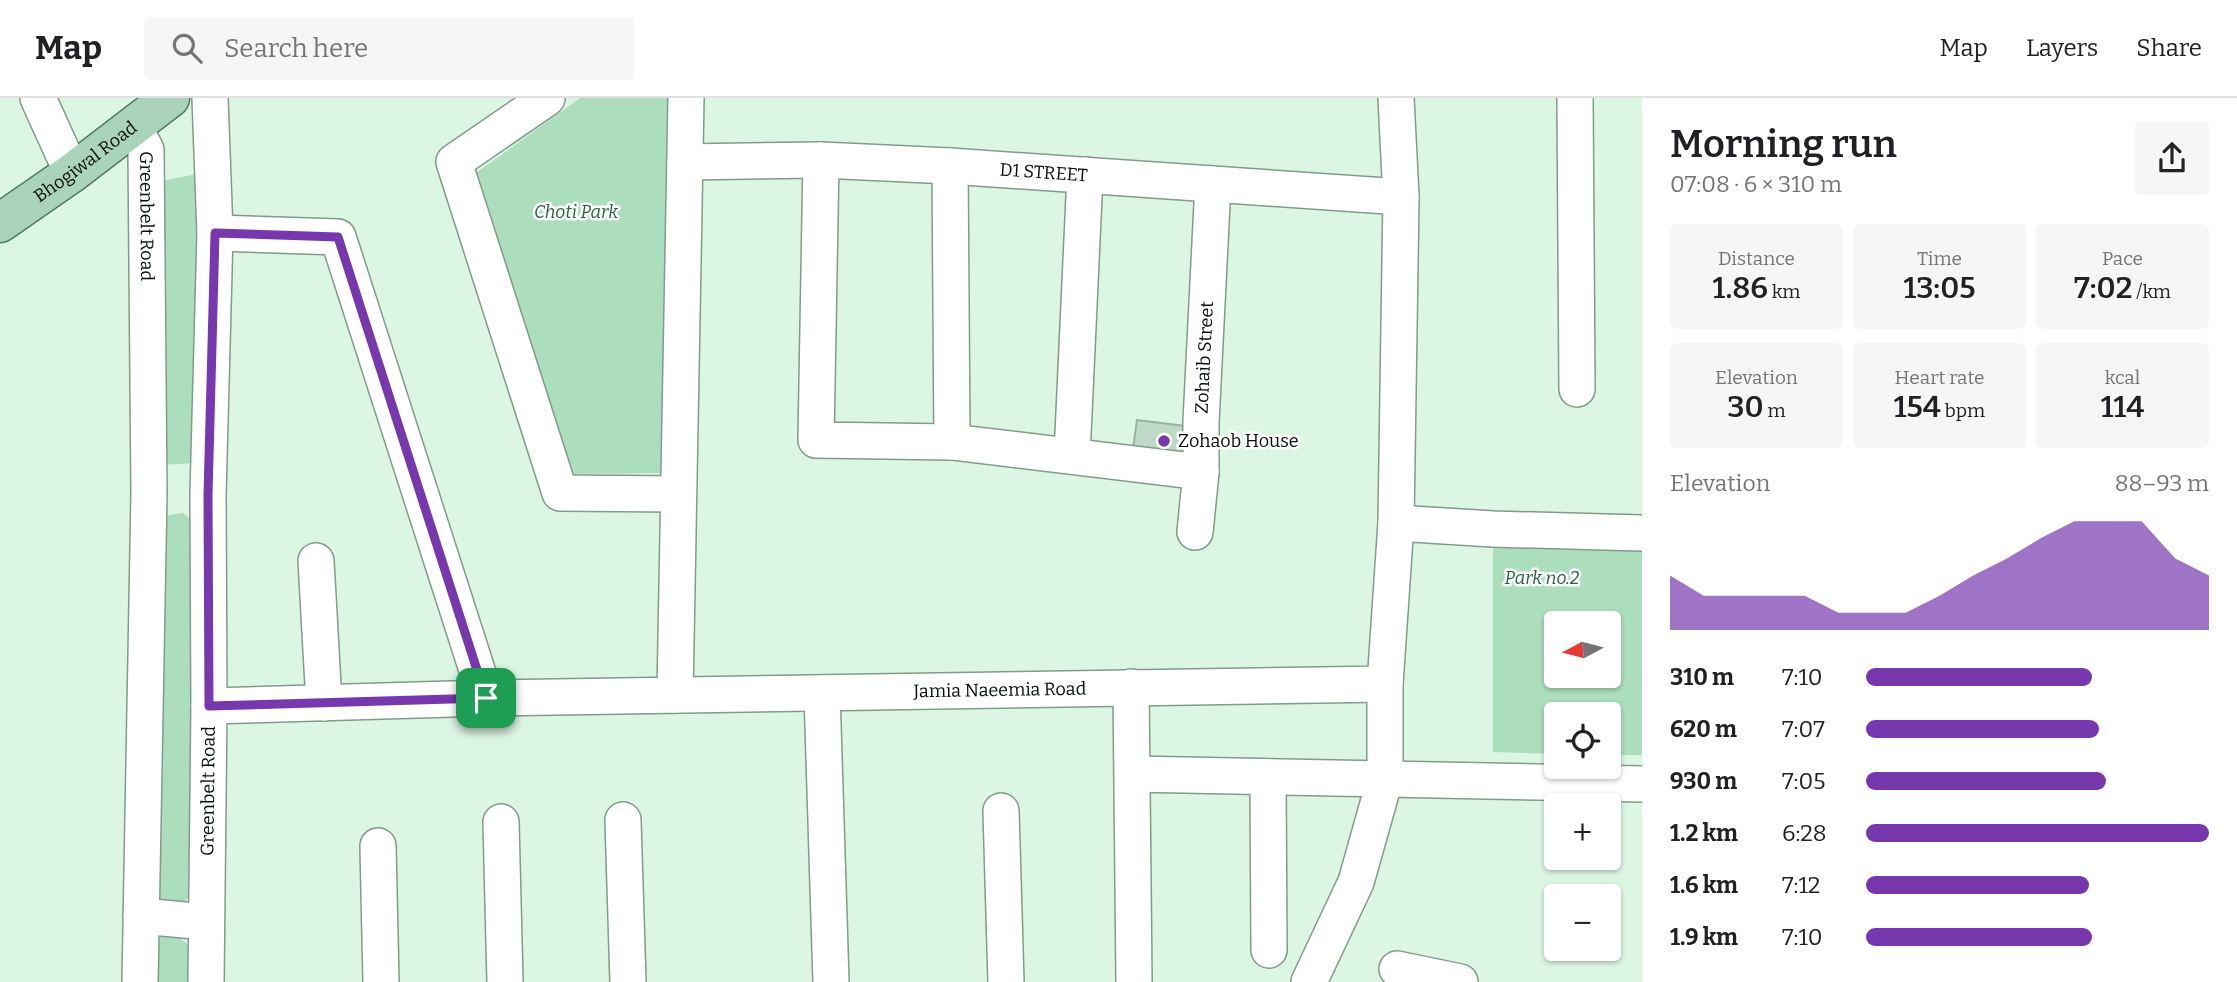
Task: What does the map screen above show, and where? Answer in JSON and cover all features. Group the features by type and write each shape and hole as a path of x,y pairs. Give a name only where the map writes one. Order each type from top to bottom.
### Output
{"main road":[{"name":"Bhogiwal Road","path":"0,223 72,173 170,98"}],"street":[{"path":"38,98 72,173"},
{"name":"Greenbelt Road","path":"206,982 208,495 215,233 210,98"},
{"path":"547,98 454,162 560,493 678,494"},
{"path":"675,695 686,98"},
{"path":"1309,982 1356,882 1385,779 1385,684 1396,523 1401,197 1396,98"},
{"path":"1575,98 1577,389"},
{"name":"Greenbelt Road","path":"134,126 146,150 149,493 139,982"},
{"path":"821,160 816,440 952,442 1201,472"},
{"name":"D1 STREET","path":"685,162 821,160 950,166 1401,197"},
{"path":"950,166 952,442"},
{"path":"1072,456 1085,175"},
{"name":"Zohaib Street","path":"1195,532 1201,472 1213,184"},
{"path":"215,233 338,237 486,698"},
{"path":"149,493 208,495"},
{"path":"1396,523 1642,533"},
{"path":"316,561 324,703"},
{"name":"Jamia Naeemia Road","path":"209,706 486,698 1385,684"},
{"path":"1132,687 1134,982"},
{"path":"822,693 831,982"},
{"path":"1133,774 1642,784"},
{"path":"1268,777 1269,950"},
{"path":"1001,811 1006,982"},
{"path":"623,820 628,982"},
{"path":"501,822 505,982"},
{"path":"378,846 378,981"},
{"path":"141,916 206,922"},
{"path":"1397,969 1460,982"}],"green space":[{"name":"Choti Park","path":"580,98 667,98 663,473 574,474 469,178"},
{"path":"197,174 196,463 158,465 156,182"},
{"path":"183,513 192,520 198,540 190,896 181,906 171,907 155,899 161,521 169,515"},
{"name":"Park no.2","path":"1493,529 1642,533 1642,755 1621,755 1621,702 1544,702 1544,754 1493,752"},
{"path":"156,931 177,937 188,946 193,961 193,982 143,982"}],"building":[{"name":"Zohaob House","path":"1137,420 1193,427 1193,465 1132,456"}],"place":[{"name":"Zohaob House","path":"1164,441"}],"route":[{"path":"215,233 338,237 486,698 209,706 208,495 215,233"}]}
